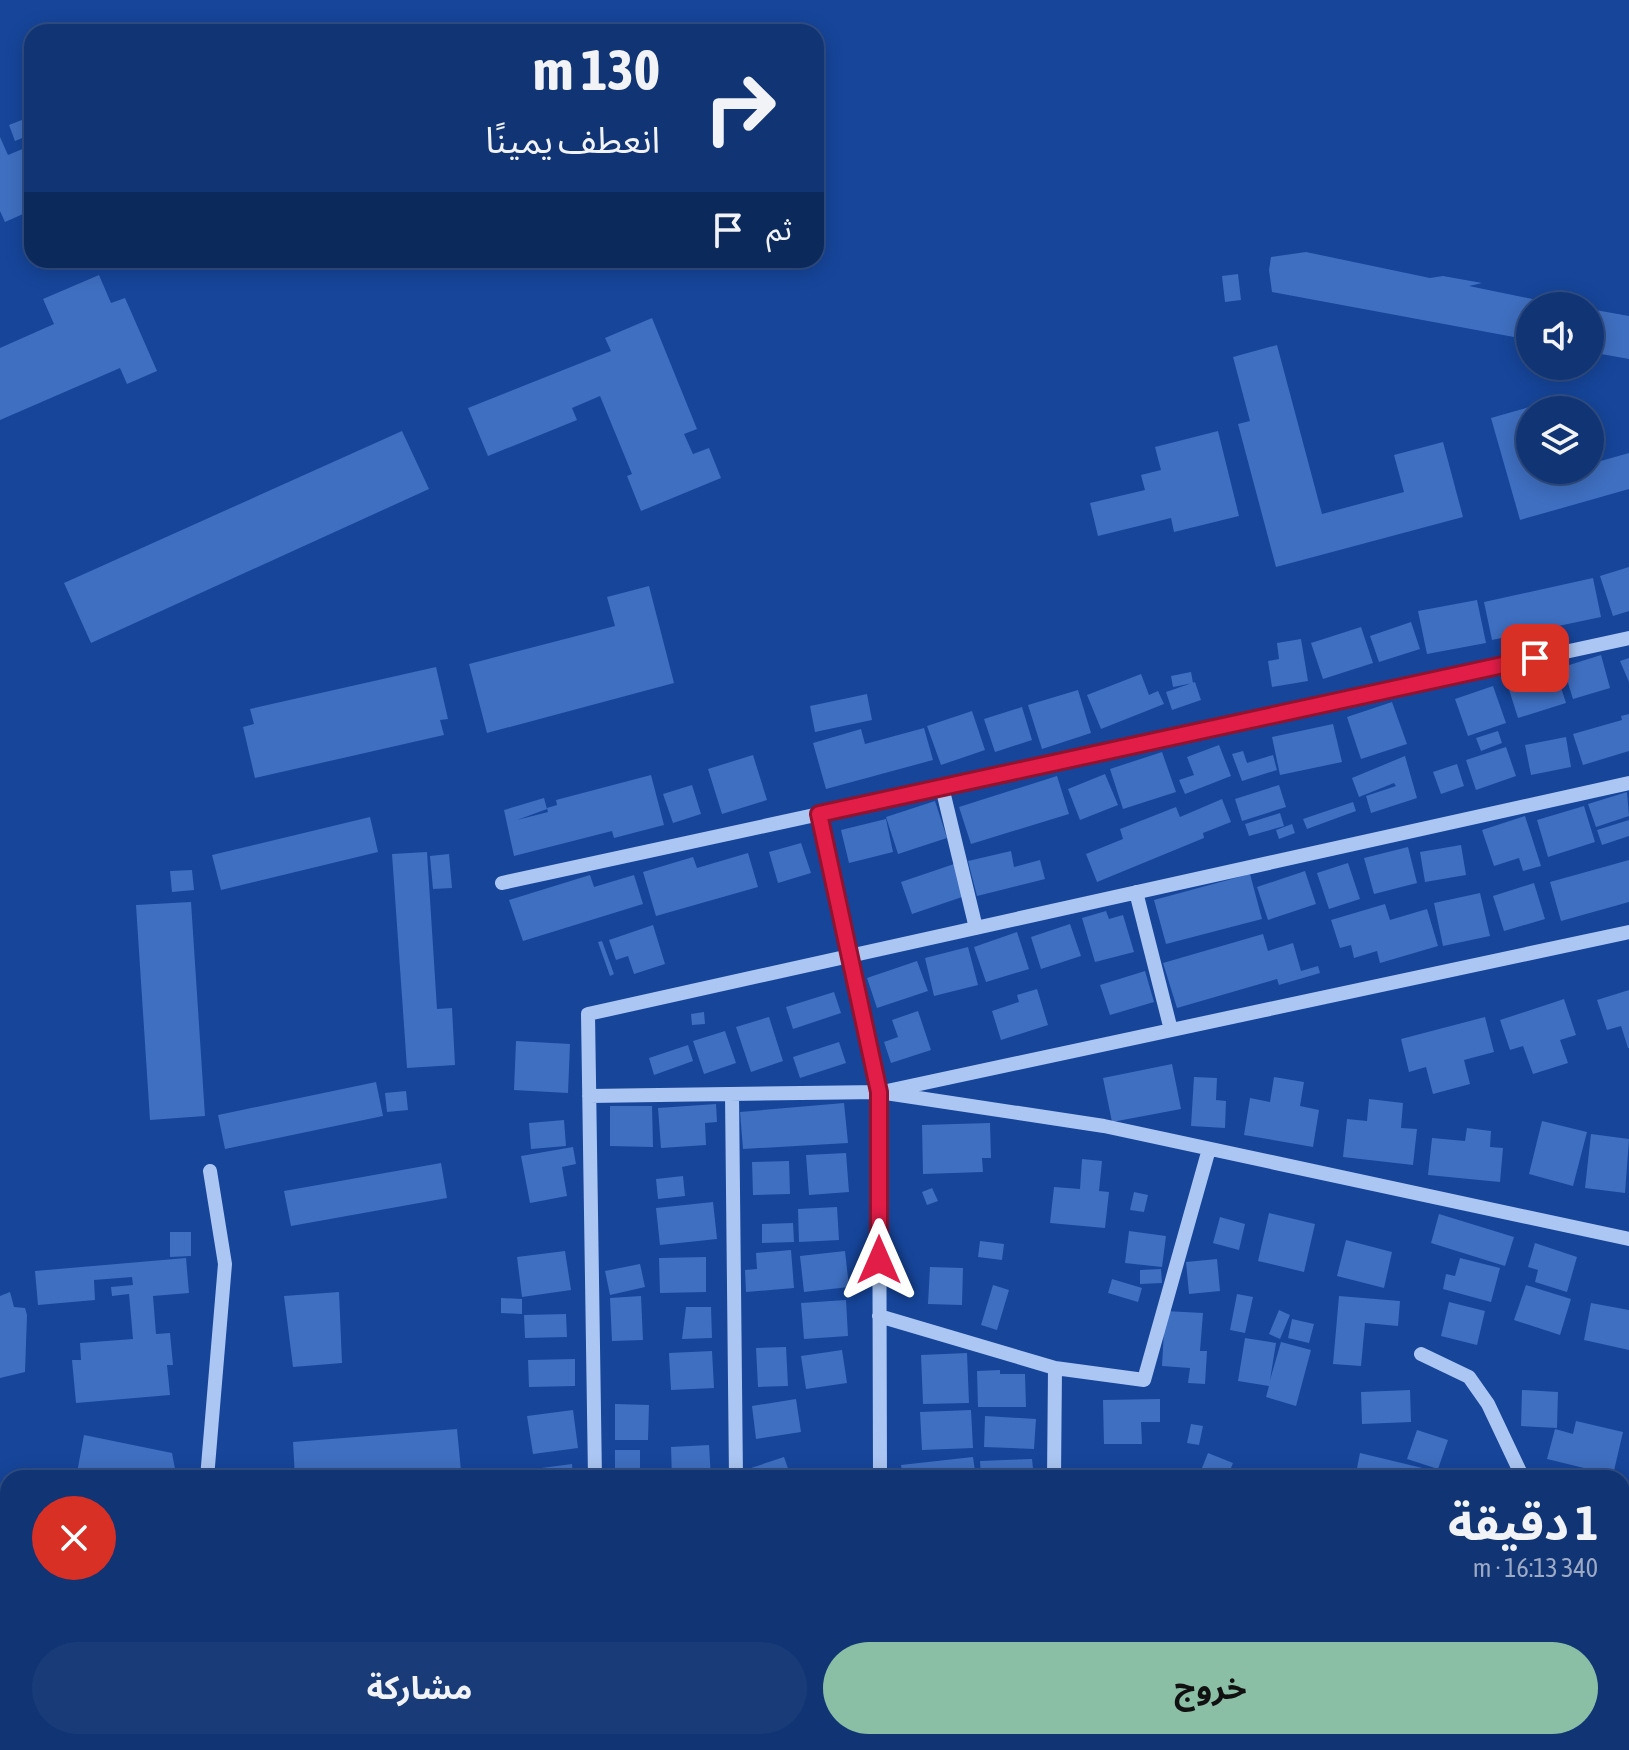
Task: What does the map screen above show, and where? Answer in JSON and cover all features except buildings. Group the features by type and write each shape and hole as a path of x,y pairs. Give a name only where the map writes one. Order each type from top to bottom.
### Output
{"street":[{"path":"502,883 1629,638"},
{"path":"595,1470 588,1014 1629,783"},
{"path":"942,787 976,928"},
{"path":"819,814 879,1092 880,1470"},
{"path":"1136,892 1171,1030"},
{"path":"879,1092 1629,932"},
{"path":"589,1096 879,1092 1104,1126 1629,1239"},
{"path":"732,1094 736,1470"},
{"path":"879,1316 1055,1368 1144,1380 1209,1149"},
{"path":"208,1470 225,1264 210,1171"},
{"path":"1421,1354 1469,1377 1488,1404 1519,1470"},
{"path":"1054,1470 1055,1368"}],"route":[{"path":"879,1260 879,1092 819,814 1535,658"}]}
